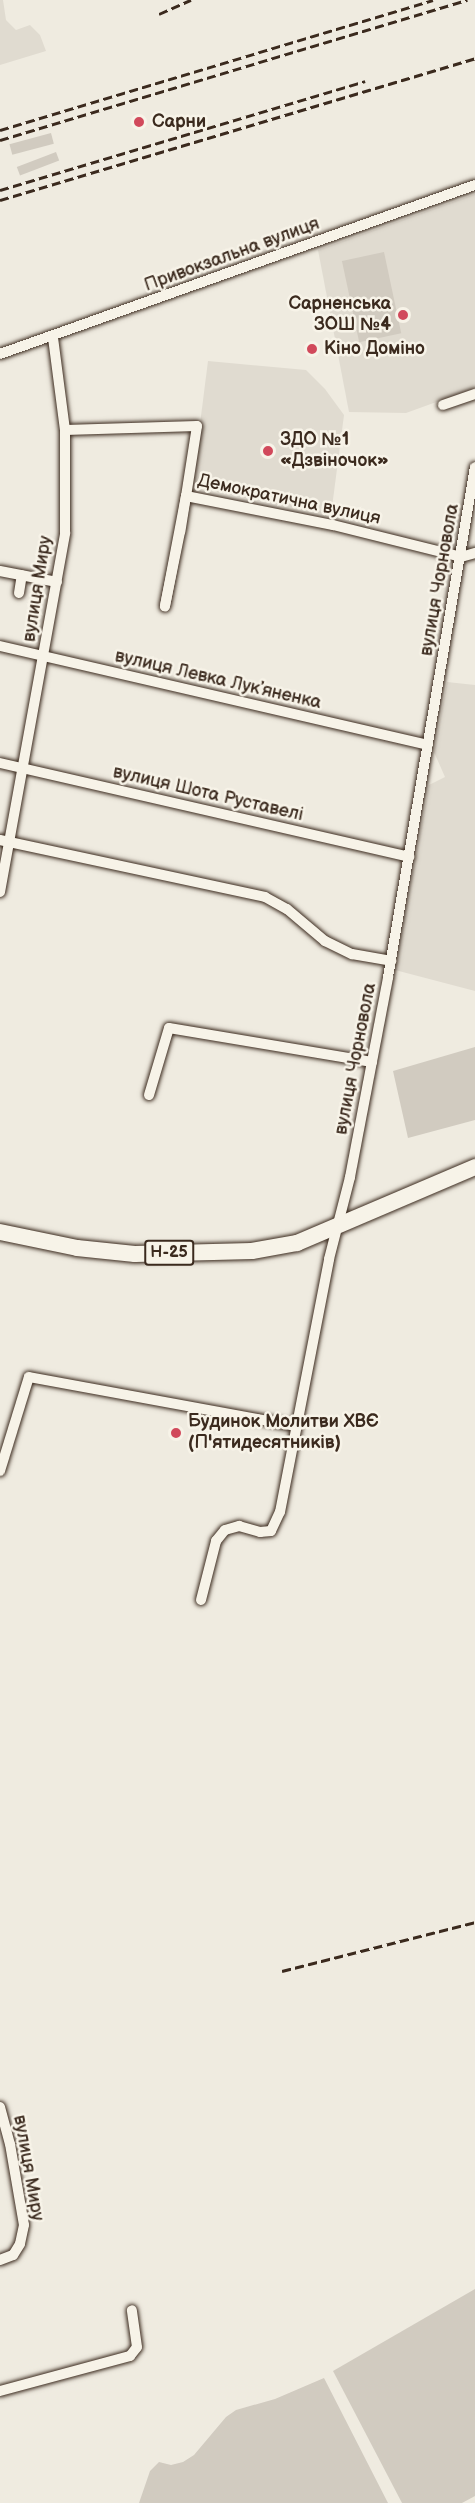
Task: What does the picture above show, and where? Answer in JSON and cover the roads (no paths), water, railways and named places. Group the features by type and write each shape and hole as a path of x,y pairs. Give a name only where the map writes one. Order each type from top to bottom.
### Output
{"main road":[{"name":"Н-25","path":"0,1232 77,1248 135,1254 252,1251 297,1243 475,1167"}],"street":[{"name":"Привокзальна вулиця","path":"0,354 475,185"},
{"name":"вулиця Миру","path":"0,892 5,841 44,656 65,533 65,430 53,337"},
{"path":"442,405 475,393"},
{"name":"Демократична вулиця","path":"65,430 197,426 186,496 333,525 461,557 475,553"},
{"name":"вулиця Чорновола","path":"201,1600 216,1541 225,1530 238,1526 260,1532 271,1531 276,1522 336,1227 350,1177 372,1062 475,468"},
{"path":"186,496 180,532 165,606 167,595 186,496"},
{"path":"0,571 57,582"},
{"path":"19,594 22,575"},
{"name":"вулиця Левка Лукʼяненка","path":"0,646 428,745"},
{"name":"вулиця Шота Руставелі","path":"0,762 409,857"},
{"path":"5,841 265,897 287,909 325,941 352,954 391,961"},
{"path":"149,1095 169,1028 372,1062"},
{"path":"0,1471 29,1377 296,1426"},
{"name":"вулиця Миру","path":"0,2107 10,2144 24,2225 20,2244 13,2255 0,2260"},
{"path":"0,2391 130,2356 137,2347 132,2310"}],"railway":[{"path":"159,14 191,0"},
{"path":"0,130 433,0"},
{"path":"0,140 467,0"},
{"path":"0,200 475,58"},
{"path":"0,190 365,81"},
{"path":"282,1971 475,1922"}],"place":[{"name":"Сарни","path":"139,122"},
{"name":"Сарненська ЗОШ №4","path":"403,315"},
{"name":"Кіно Доміно","path":"312,349"},
{"name":"ЗДО №1 «Дзвіночок»","path":"268,451"},
{"name":"Будинок Молитви ХВЄ (П'ятидесятників)","path":"176,1433"}]}
